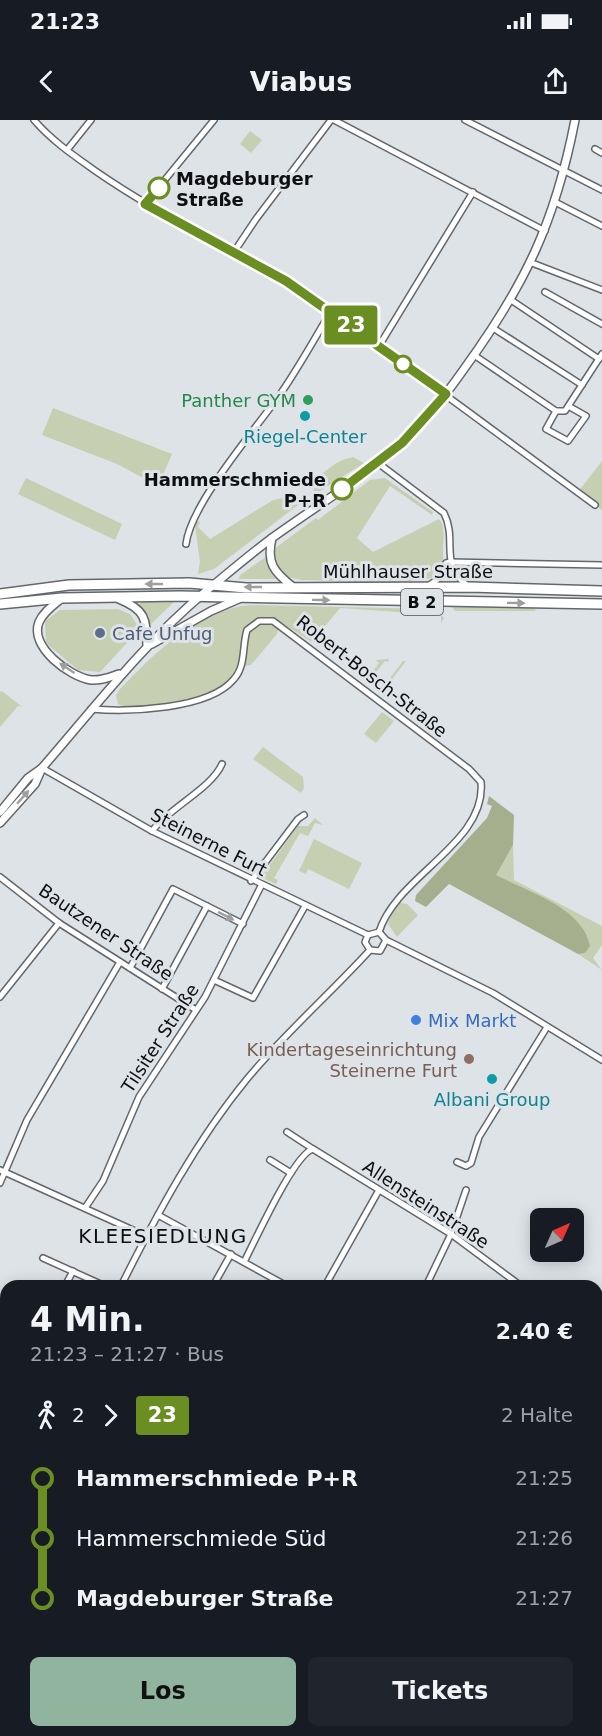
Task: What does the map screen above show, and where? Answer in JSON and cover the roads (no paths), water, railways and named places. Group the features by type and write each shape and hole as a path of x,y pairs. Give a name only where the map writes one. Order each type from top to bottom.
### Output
{"main road":[{"name":"B 2","path":"0,594 69,585 189,584 213,586"},
{"name":"Mühlhauser Straße","path":"213,586 470,587 602,591"},
{"name":"Mühlhauser Straße","path":"199,597 602,604"},
{"name":"B 2","path":"0,604 62,598 199,597"}],"street":[{"path":"34,120 67,150 145,204 286,281 331,311 595,505"},
{"path":"67,150 91,120"},
{"path":"145,204 214,120"},
{"path":"234,252 256,219 333,120 545,231"},
{"path":"465,120 602,190"},
{"path":"0,823 34,784 42,768 147,645 199,597 272,538 378,463 418,427 446,394 493,328 532,262 565,171 575,120"},
{"path":"595,149 602,153"},
{"path":"379,346 473,192"},
{"path":"555,202 602,226"},
{"path":"532,262 602,290"},
{"path":"545,292 602,324"},
{"path":"474,355 556,411 565,411 570,407 600,357 511,300"},
{"path":"186,544 189,528 215,483 283,391 331,311"},
{"path":"493,328 582,385"},
{"path":"556,411 546,429 568,441 586,416 570,407"},
{"path":"378,463 444,513 450,531 450,562 456,578 470,587"},
{"path":"272,538 269,562 279,577 293,587"},
{"path":"427,587 438,579 446,563 450,562 602,565"},
{"path":"116,597 133,604 140,611 146,625 147,645"},
{"path":"62,598 46,611 40,621 39,639 45,649 61,664 84,678 100,680 122,673"},
{"path":"147,645 211,610 241,598"},
{"name":"Robert-Bosch-Straße","path":"91,709 121,711 190,701 213,694 234,680 241,668 247,630 259,621 273,621 475,774 482,782 483,793 480,808 468,826 388,910 380,932"},
{"path":"152,831 176,806 218,774 222,764"},
{"path":"0,812 28,778 42,768"},
{"name":"Steinerne Furt","path":"42,768 152,831 261,886 368,935"},
{"path":"251,881 298,819 304,815"},
{"name":"Bautzener Straße","path":"0,877 58,923 196,1011"},
{"name":"Tilsiter Straße","path":"85,1208 103,1181 139,1097 214,980 261,886"},
{"path":"130,968 173,889 243,924"},
{"path":"162,989 207,906"},
{"path":"214,980 252,998 305,906"},
{"path":"0,997 58,923"},
{"path":"370,950 365,942 368,935 380,932 386,940 466,978 602,1060"},
{"path":"370,950 380,951 386,940"},
{"path":"124,1280 146,1236 202,1142 242,1085 280,1042 370,950"},
{"path":"0,1183 2,1171 27,1120 120,962"},
{"path":"457,1162 466,1166 471,1163 479,1137 547,1027"},
{"name":"Allensteinstraße","path":"287,1132 451,1234 513,1280"},
{"path":"244,1262 291,1173 303,1155 313,1149"},
{"path":"270,1160 291,1173"},
{"path":"2,1171 146,1236"},
{"path":"327,1280 379,1190"},
{"path":"429,1280 451,1234 466,1190"},
{"path":"158,1215 276,1280"},
{"path":"216,1280 231,1254"},
{"path":"43,1258 92,1280"},
{"path":"68,1280 73,1271"}],"place":[{"name":"Magdeburger Straße","path":"159,188"},
{"name":"Panther GYM","path":"308,400"},
{"name":"Riegel-Center","path":"305,416"},
{"name":"Hammerschmiede P+R","path":"342,489"},
{"name":"Cafe Unfug","path":"100,633"},
{"name":"Mix Markt","path":"416,1020"},
{"name":"Kindertageseinrichtung Steinerne Furt","path":"469,1059"},
{"name":"Albani Group","path":"492,1079"}],"district":[{"name":"KLEESIEDLUNG","path":"163,1236"}]}
